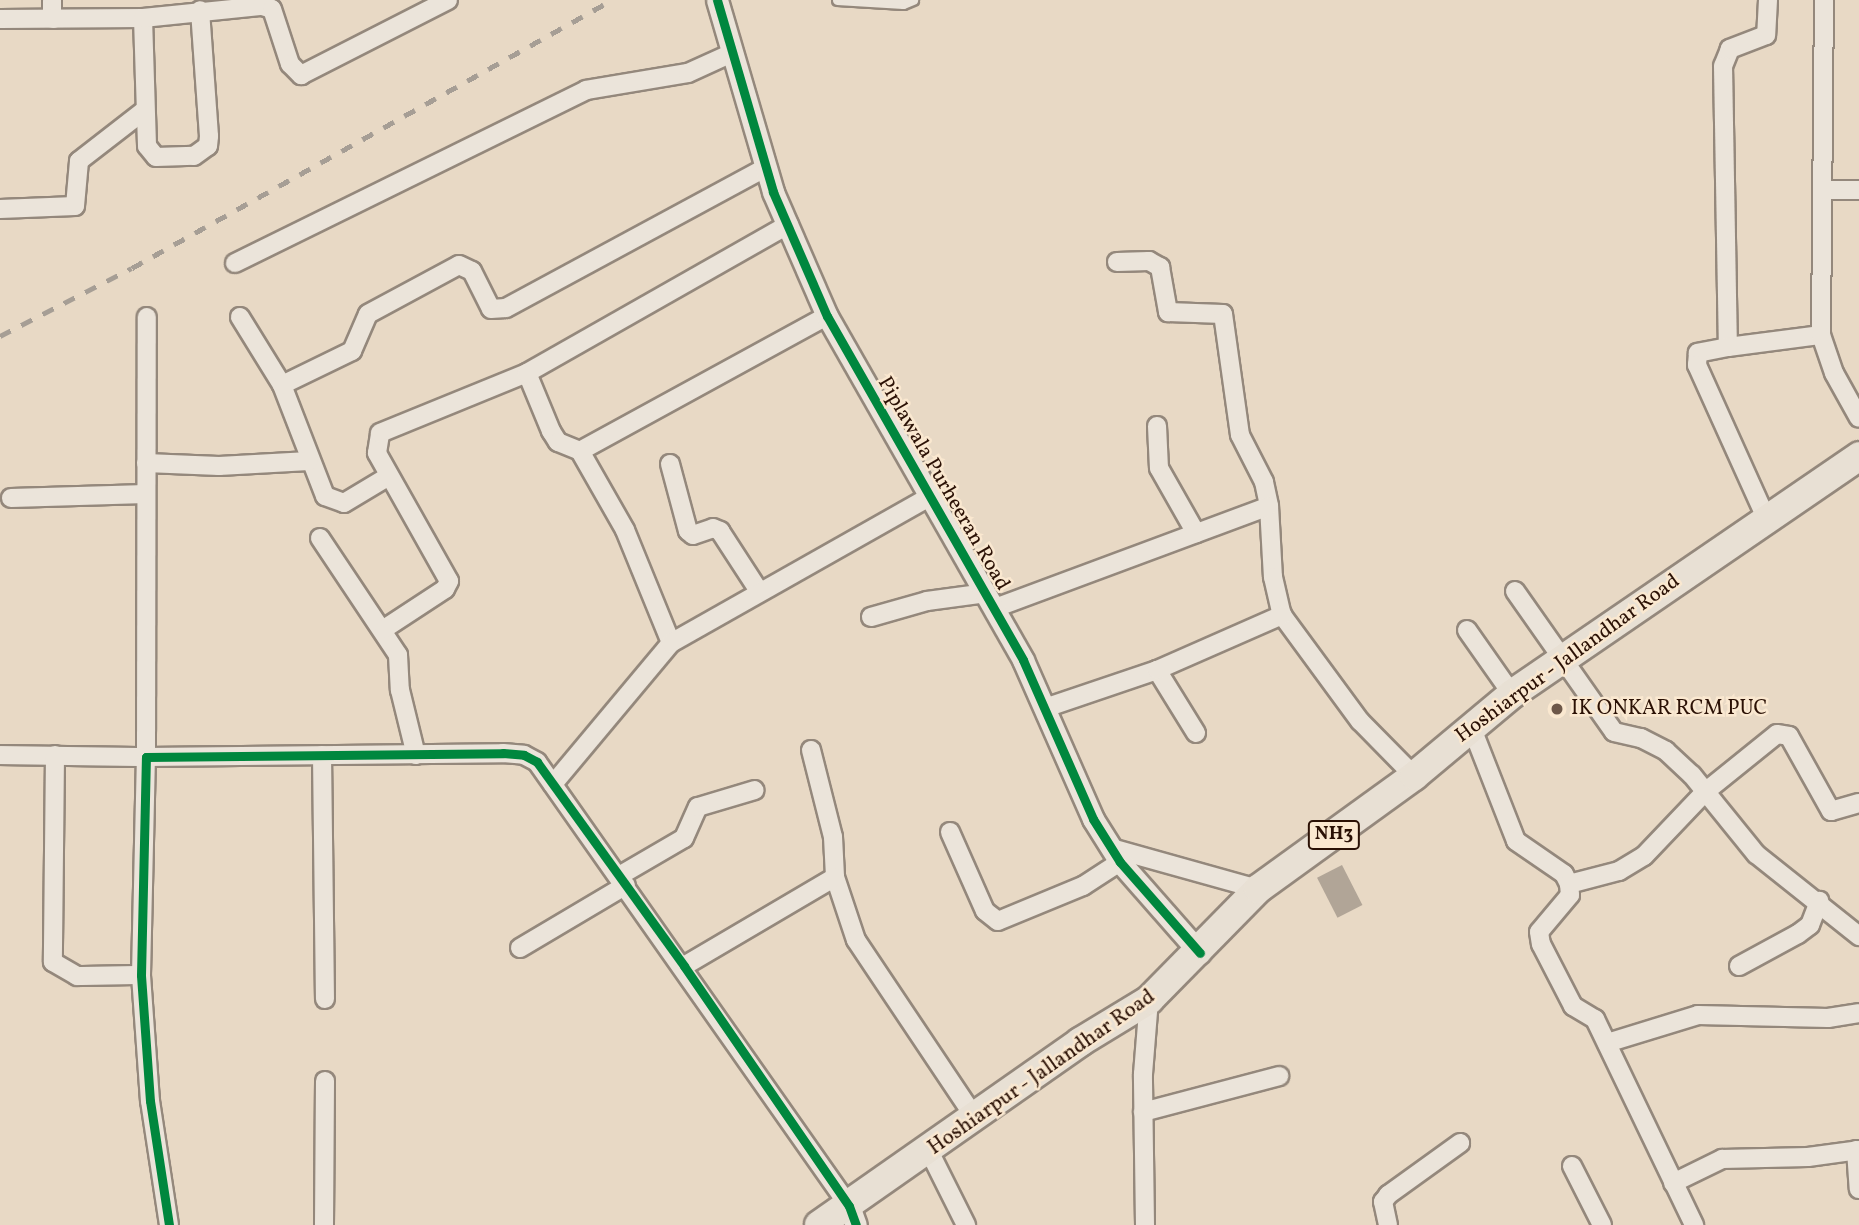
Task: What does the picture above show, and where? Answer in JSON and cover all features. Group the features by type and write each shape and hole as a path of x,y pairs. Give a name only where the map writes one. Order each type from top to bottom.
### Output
{"highway":[{"name":"Hoshiarpur - Jallandhar Road","path":"819,1225 853,1216 974,1116 1149,1000 1200,953 1258,889 1414,776 1512,694 1859,456"}],"street":[{"path":"52,0 53,19"},
{"path":"0,19 272,9 290,64 301,75 448,0"},
{"path":"1728,347 1723,66 1730,49 1766,35 1768,0"},
{"path":"1824,0 1821,335 1834,373 1859,418"},
{"name":"Piplawala Purheeran Road","path":"721,1 732,53 765,168 827,316 928,498 991,601 1045,708 1075,784 1116,855 1200,953"},
{"path":"137,12 147,146 156,158 194,156 208,146 200,10"},
{"path":"235,262 586,90 688,73 732,53"},
{"path":"0,209 75,206 79,161 145,110"},
{"path":"282,385 352,351 368,314 452,269 467,266 491,309 506,308 765,168"},
{"path":"1823,190 1859,190"},
{"path":"384,629 445,589 449,581 389,476 375,445 380,433 527,373 789,224"},
{"path":"1117,262 1149,261 1160,267 1168,312 1223,314 1240,435 1264,482 1269,506 1273,577 1282,615 1360,721 1414,776"},
{"path":"580,451 827,316"},
{"path":"147,317 146,757 141,975 150,1101 169,1225"},
{"path":"240,317 282,385 315,481 333,502 354,500 389,476"},
{"path":"1766,519 1697,365 1698,354 1728,347 1821,335"},
{"path":"527,373 551,431 558,442 580,451 625,530 671,643"},
{"path":"1157,426 1159,468 1196,533"},
{"path":"146,464 219,466 309,461"},
{"path":"670,464 688,531 693,535 713,528 720,531 759,591"},
{"path":"11,498 146,494"},
{"path":"553,784 671,643 928,498"},
{"path":"871,617 927,601 991,601 1269,506"},
{"path":"320,538 384,629 400,661 400,690 416,755"},
{"path":"1515,591 1614,732 1641,738 1666,751 1705,792 1756,854 1819,901 1859,936"},
{"path":"1045,708 1157,670 1282,615"},
{"path":"1467,630 1512,694"},
{"path":"1157,670 1196,733"},
{"path":"1471,726 1516,841 1564,874 1569,884 1570,895 1539,932 1541,944 1573,1006 1590,1014 1607,1043 1694,1225"},
{"path":"1569,884 1619,871 1644,856 1705,792 1770,738 1784,733 1831,811 1859,803"},
{"path":"811,750 833,837 835,877 856,940 974,1116"},
{"path":"0,755 524,755 537,762 684,966 853,1216"},
{"path":"55,755 53,962 58,969 77,976 141,975"},
{"path":"323,755 325,999"},
{"path":"520,948 684,838 698,807 755,790"},
{"path":"950,832 985,911 998,921 1083,886 1116,855 1258,889"},
{"path":"684,966 835,877"},
{"path":"1739,966 1804,930 1819,901"},
{"path":"1145,1225 1143,1112 1149,1000"},
{"path":"1607,1043 1698,1015 1828,1018 1859,1013"},
{"path":"1143,1112 1279,1076"},
{"path":"324,1225 325,1081"},
{"path":"1386,1224 1383,1202 1388,1195 1460,1143"},
{"path":"1673,1182 1722,1160 1808,1157 1857,1150 1859,1189"},
{"path":"929,1152 966,1225"},
{"path":"1572,1166 1602,1225"}],"lane":[{"path":"837,0 903,4 913,0"}],"building":[{"path":"1342,865 1362,905 1337,918 1317,878"}],"railway":[{"path":"0,336 132,268 612,0"}],"cycle path":[{"path":"717,0 773,192 827,316 1023,660 1093,819 1120,862 1200,953"},
{"path":"169,1225 150,1101 141,975 146,757 503,753 524,755 537,762 684,966 849,1206 856,1225"}],"place":[{"name":"IK ONKAR RCM PUC","path":"1557,709"}]}
